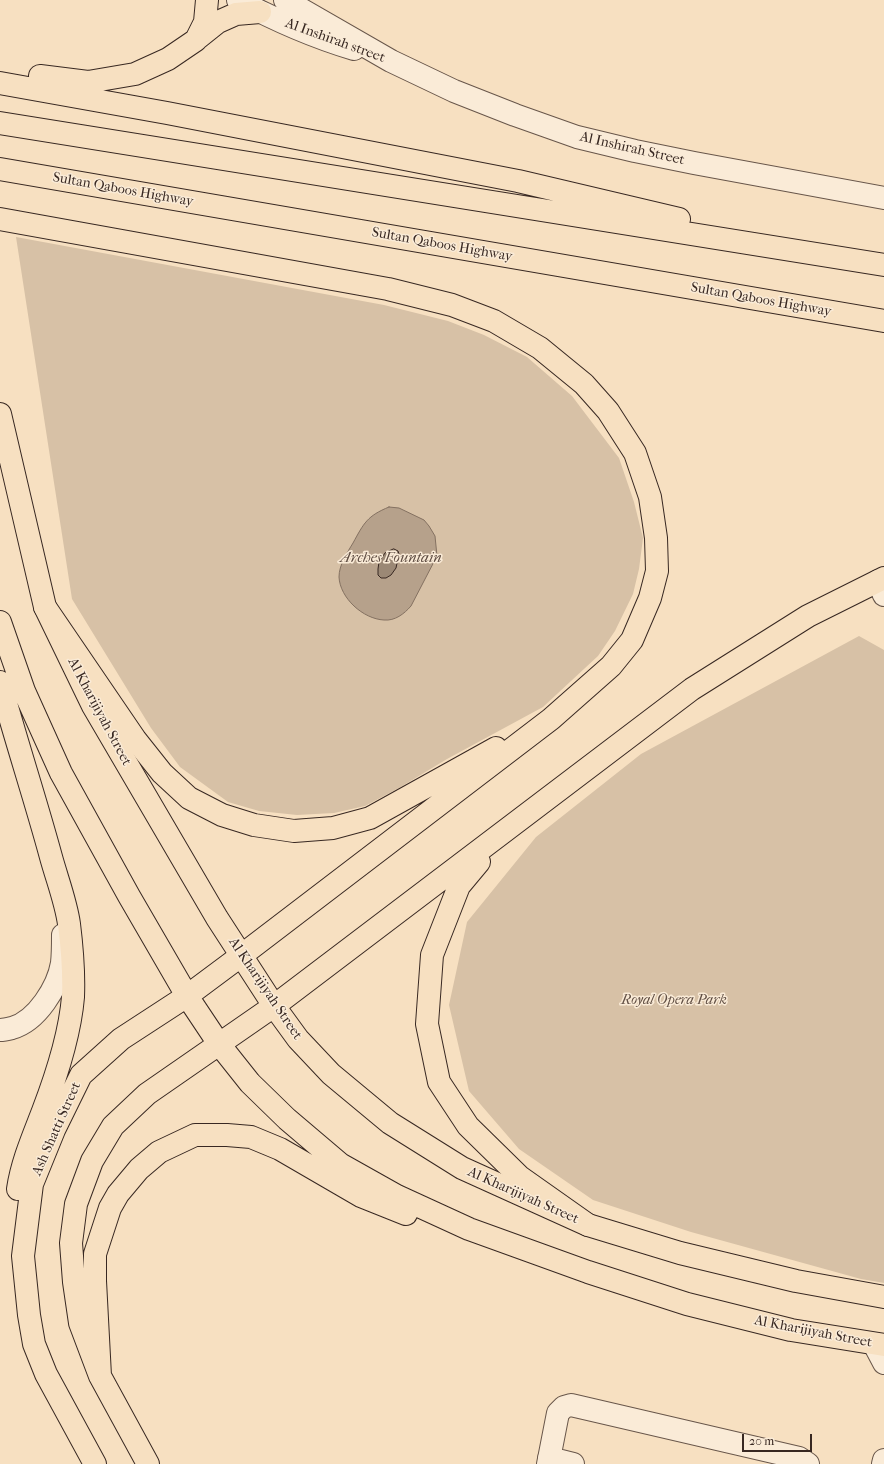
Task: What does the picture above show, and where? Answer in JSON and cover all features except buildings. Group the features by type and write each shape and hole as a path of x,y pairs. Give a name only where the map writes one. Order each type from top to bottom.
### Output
{"main road":[{"path":"196,40 205,22 207,0"},
{"path":"0,70 88,82 135,74 168,59 196,40 218,22 236,14 260,12"},
{"path":"0,83 167,113 518,181 861,261"},
{"path":"0,122 884,265"},
{"name":"Sultan Qaboos Highway","path":"0,169 884,321"},
{"path":"0,219 388,289 452,305 494,321 540,348 584,384 608,411 635,453 650,497 656,538 656,571 650,598 632,640 611,666 552,719 370,818 333,828 294,831 254,825 222,815 189,798 162,773 135,739 45,607"},
{"name":"Al Kharijiyah Street","path":"0,414 45,607 93,706 217,918 274,1006 298,1039 331,1074 390,1123 462,1168 588,1225 680,1252 796,1281 884,1297"},
{"path":"148,1464 100,1376 80,1323 74,1282 70,1243 76,1204 92,1162 113,1126 147,1094 274,1006 692,689 808,616 882,585"},
{"name":"Al Kharijiyah Street","path":"0,622 24,691 61,773 129,896 187,996 219,1044 250,1083 287,1119 340,1164 397,1196 469,1229 588,1272 688,1304 791,1330 879,1344"},
{"path":"0,682 16,742 44,829 60,888 69,923 72,960 73,998 65,1043 43,1110 27,1151 19,1181 16,1204 23,1256"},
{"name":"Ash Shatti Street","path":"92,1460 46,1374 34,1344 29,1315 23,1256 32,1184 54,1130 81,1075 121,1039 187,996 552,719"},
{"path":"557,792 479,861 459,886 432,955 427,1024 439,1082 468,1126 520,1177 588,1225"},
{"path":"100,1376 95,1254 110,1208 118,1194 139,1169 159,1152 196,1136 227,1135 251,1137 280,1149 361,1196 410,1216 469,1229"}],"street":[{"name":"Al Inshirah street","path":"238,0 260,12 324,40 391,61"},
{"name":"Al Inshirah street","path":"285,0 391,61"},
{"path":"260,12 288,12 335,28"},
{"name":"Al Inshirah Street","path":"391,61 454,91 577,136 635,151 694,163 884,198"},
{"path":"0,1030 14,1028 31,1017 43,1005 56,985 62,963 63,926 60,888"},
{"path":"879,1344 884,1363"},
{"path":"573,1464 548,1461 558,1413 564,1407 571,1405 799,1458 808,1464"},
{"path":"883,1464 884,1460"}],"green space":[{"path":"16,237 384,305 448,321 484,335 527,357 572,396 619,458 634,502 643,538 639,569 633,594 615,631 598,656 543,707 447,759 399,788 365,806 334,813 297,815 259,811 228,802 180,767 151,728 72,599"},
{"name":"Royal Opera Park","path":"859,636 884,650 884,1283 861,1279 691,1232 593,1200 519,1149 469,1091 449,1005 467,922 536,837 641,754"}],"water":[{"name":"Arches Fountain","path":"389,507 399,508 424,520 435,536 437,556 411,606 399,616 384,620 368,616 348,600 340,585 339,573 344,559 363,525 371,517"}]}
